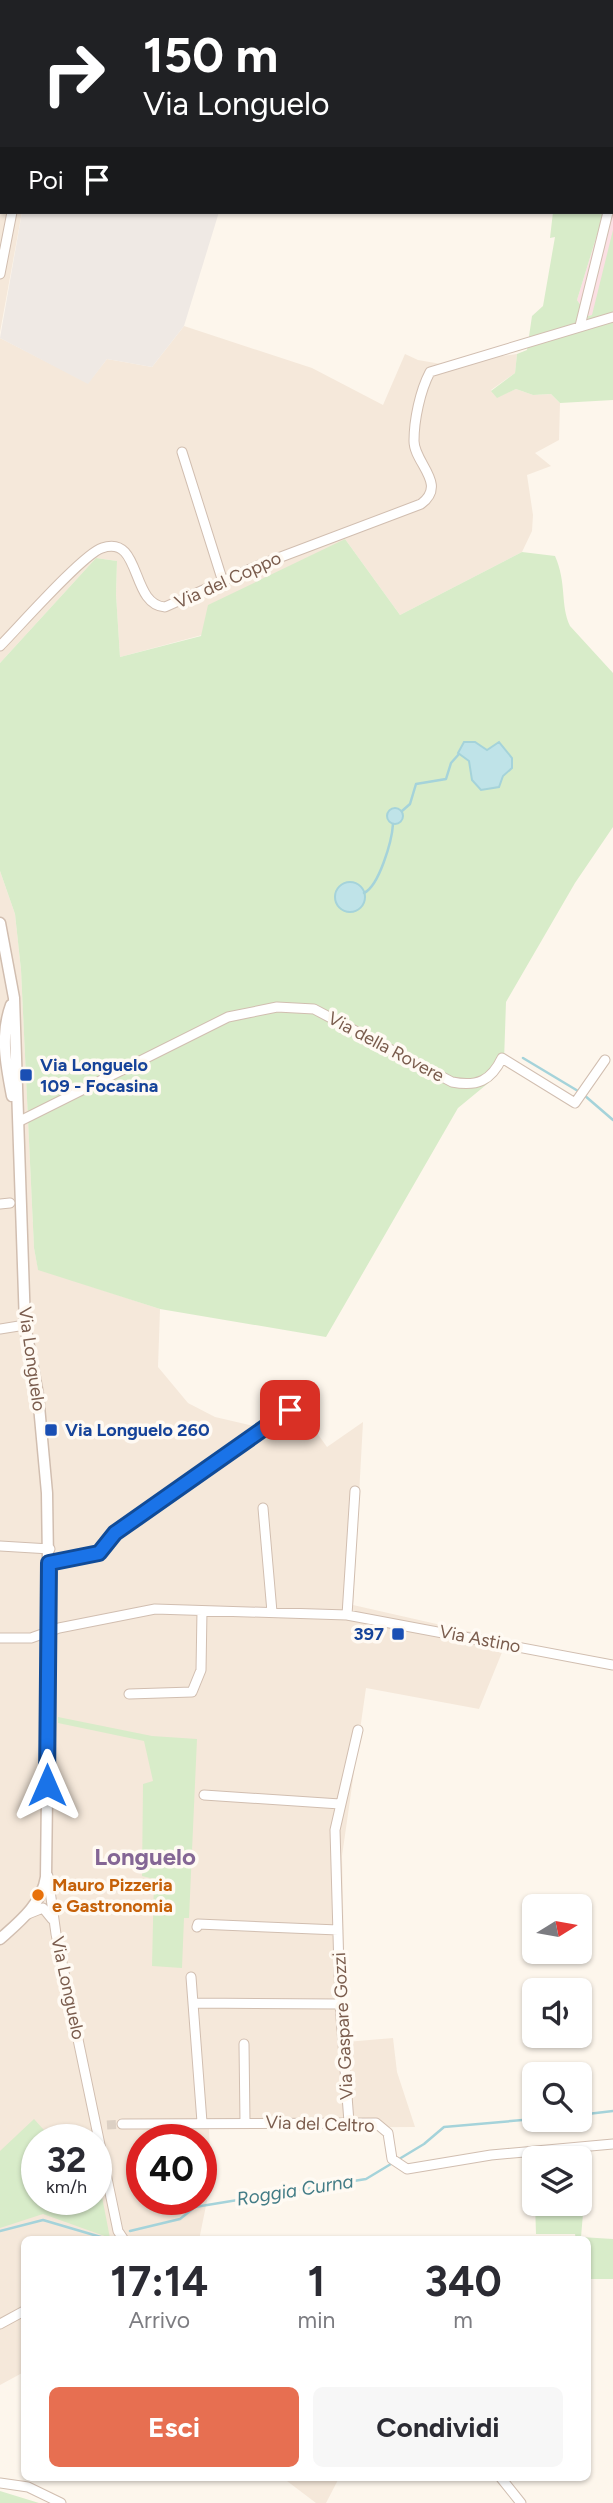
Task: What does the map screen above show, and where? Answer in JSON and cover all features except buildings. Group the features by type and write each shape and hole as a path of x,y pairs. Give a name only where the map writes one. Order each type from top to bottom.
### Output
{"street":[{"path":"0,274 12,214"},
{"path":"608,214 580,326 613,317"},
{"name":"Via del Coppo","path":"0,646 80,565 102,548 115,546 127,553 144,597 158,607 187,599 302,548 409,510 424,502 431,492 431,478 416,452 414,441 421,399 430,372 580,326"},
{"path":"182,452 223,582"},
{"name":"Via Longuelo","path":"0,923 14,998 25,1325 41,1418 50,1549 47,1865 56,1934 102,2125 118,2231 121,2236"},
{"path":"2,1024 14,998"},
{"name":"Via della Rovere","path":"20,1121 228,1017 277,1007 314,1009 452,1082 471,1085 487,1080 496,1071 502,1058 575,1103 604,1060"},
{"name":"Via Longuelo","path":"2,1024 3,1063 21,1154"},
{"path":"3,1063 12,1074 17,1096"},
{"path":"0,1329 25,1325"},
{"path":"49,1563 99,1553 115,1533 290,1410"},
{"path":"347,1615 355,1491"},
{"path":"263,1508 272,1612"},
{"path":"0,1546 50,1549"},
{"name":"Via Astino","path":"0,1638 31,1638 49,1631 155,1609 347,1615 613,1665"},
{"path":"129,1694 192,1692 201,1670 202,1611"},
{"name":"Via Gaspare Gozzi","path":"349,2122 340,2004 335,1830 358,1730"},
{"path":"203,1795 340,1804"},
{"path":"0,1939 24,1918 42,1893 47,1865"},
{"path":"24,1918 43,1908 49,1912 56,1934"},
{"name":"Via Gaspare Gozzi","path":"197,1925 338,1930"},
{"path":"191,1977 202,2122"},
{"path":"193,2003 340,2004"},
{"path":"244,2044 245,2122"},
{"name":"Via del Celtro","path":"122,2124 349,2122 382,2125 388,2133 393,2159 401,2167 415,2169 491,2155 613,2144"},
{"path":"0,2324 21,2313"},
{"path":"503,2481 521,2503"},
{"path":"0,2483 28,2487 61,2503"}],"shaded area":[{"path":"0,214 22,214 0,332"},
{"path":"22,214 218,214 184,326 152,367 107,359 88,384 0,338"},
{"path":"603,214 613,214 613,310 588,316 577,300"},
{"path":"184,326 312,368 383,405 405,354 418,360 441,364 517,354 515,373 491,390 497,397 516,389 533,395 551,394 560,403 559,440 535,453 551,466 527,475 533,515 532,531 522,552 400,615 345,539 202,635 120,657 117,561 96,558 0,663 0,338 88,383 107,359 152,367"},
{"path":"0,871 15,914 21,970 34,1248 38,1269 160,1309 158,1367 188,1403 215,1417 258,1427 294,1401 327,1447 363,1422 353,1605 507,1640 479,1709 366,1688 342,1856 346,2042 393,2038 397,2072 415,2127 217,2128 217,2124 126,2124 126,2215 204,2215 200,2236 21,2236 21,2374 0,2385"},
{"path":"287,2481 337,2481 326,2503 316,2503"}],"green space":[{"path":"553,214 603,214 577,300 588,316 592,315 613,230 613,400 560,403 551,394 533,395 516,389 497,398 491,391 515,373 517,354 527,350 532,316 543,306 555,237 550,238"},
{"path":"345,539 400,615 522,552 555,556 570,626 613,673 613,827 575,883 506,1002 504,1061 492,1080 458,1108 326,1337 160,1309 38,1270 34,1248 21,970 15,914 0,871 0,663 96,558 117,561 120,657 201,636 208,605"},
{"path":"58,1717 152,1736 197,1739 189,1918 184,1918 182,1968 152,1966 154,1879 142,1876 143,1784 153,1781 144,1741 58,1723"},
{"path":"21,2131 21,2215 40,2215 0,2228 0,2151"},
{"path":"46,2215 106,2215 110,2236"},
{"path":"535,2216 583,2216 581,2236 536,2234"},
{"path":"591,2238 613,2239 613,2279 591,2279"},
{"path":"0,2491 39,2503 0,2503"}],"water":[{"path":"464,742 475,742 487,750 499,742 512,758 512,768 503,776 499,787 481,790 472,780 469,761 458,753"},
{"path":"392,808 398,808 403,816 401,822 392,824 387,819 387,813"},
{"path":"350,882 361,886 365,897 361,908 350,912 339,908 335,897 339,886"}],"waterway":[{"path":"402,811 410,804 416,784 446,779 451,763 459,754"},
{"path":"364,893 370,889 380,873 393,824"},
{"name":"Roggia Curna","path":"523,1058 578,1091"},
{"name":"Roggia Curna","path":"584,1095 613,1120"},
{"name":"Roggia Curna","path":"592,2113 613,2111"},
{"name":"Roggia Curna","path":"130,2231 180,2219 195,2207 366,2179 424,2144 444,2127 522,2120"},
{"name":"Roggia Curna","path":"0,2231 43,2220 97,2236"}],"tunnel":[{"path":"112,2125 122,2124"}],"place":[{"name":"Via Longuelo 109 - Focasina","path":"26,1075"},
{"name":"Via Longuelo 260","path":"51,1430"},
{"name":"397","path":"398,1634"},
{"name":"Mauro Pizzeria e Gastronomia","path":"38,1895"}],"district":[{"name":"Longuelo","path":"145,1856"}],"route":[{"path":"47,1785 49,1563 99,1553 115,1533 290,1410"}]}
